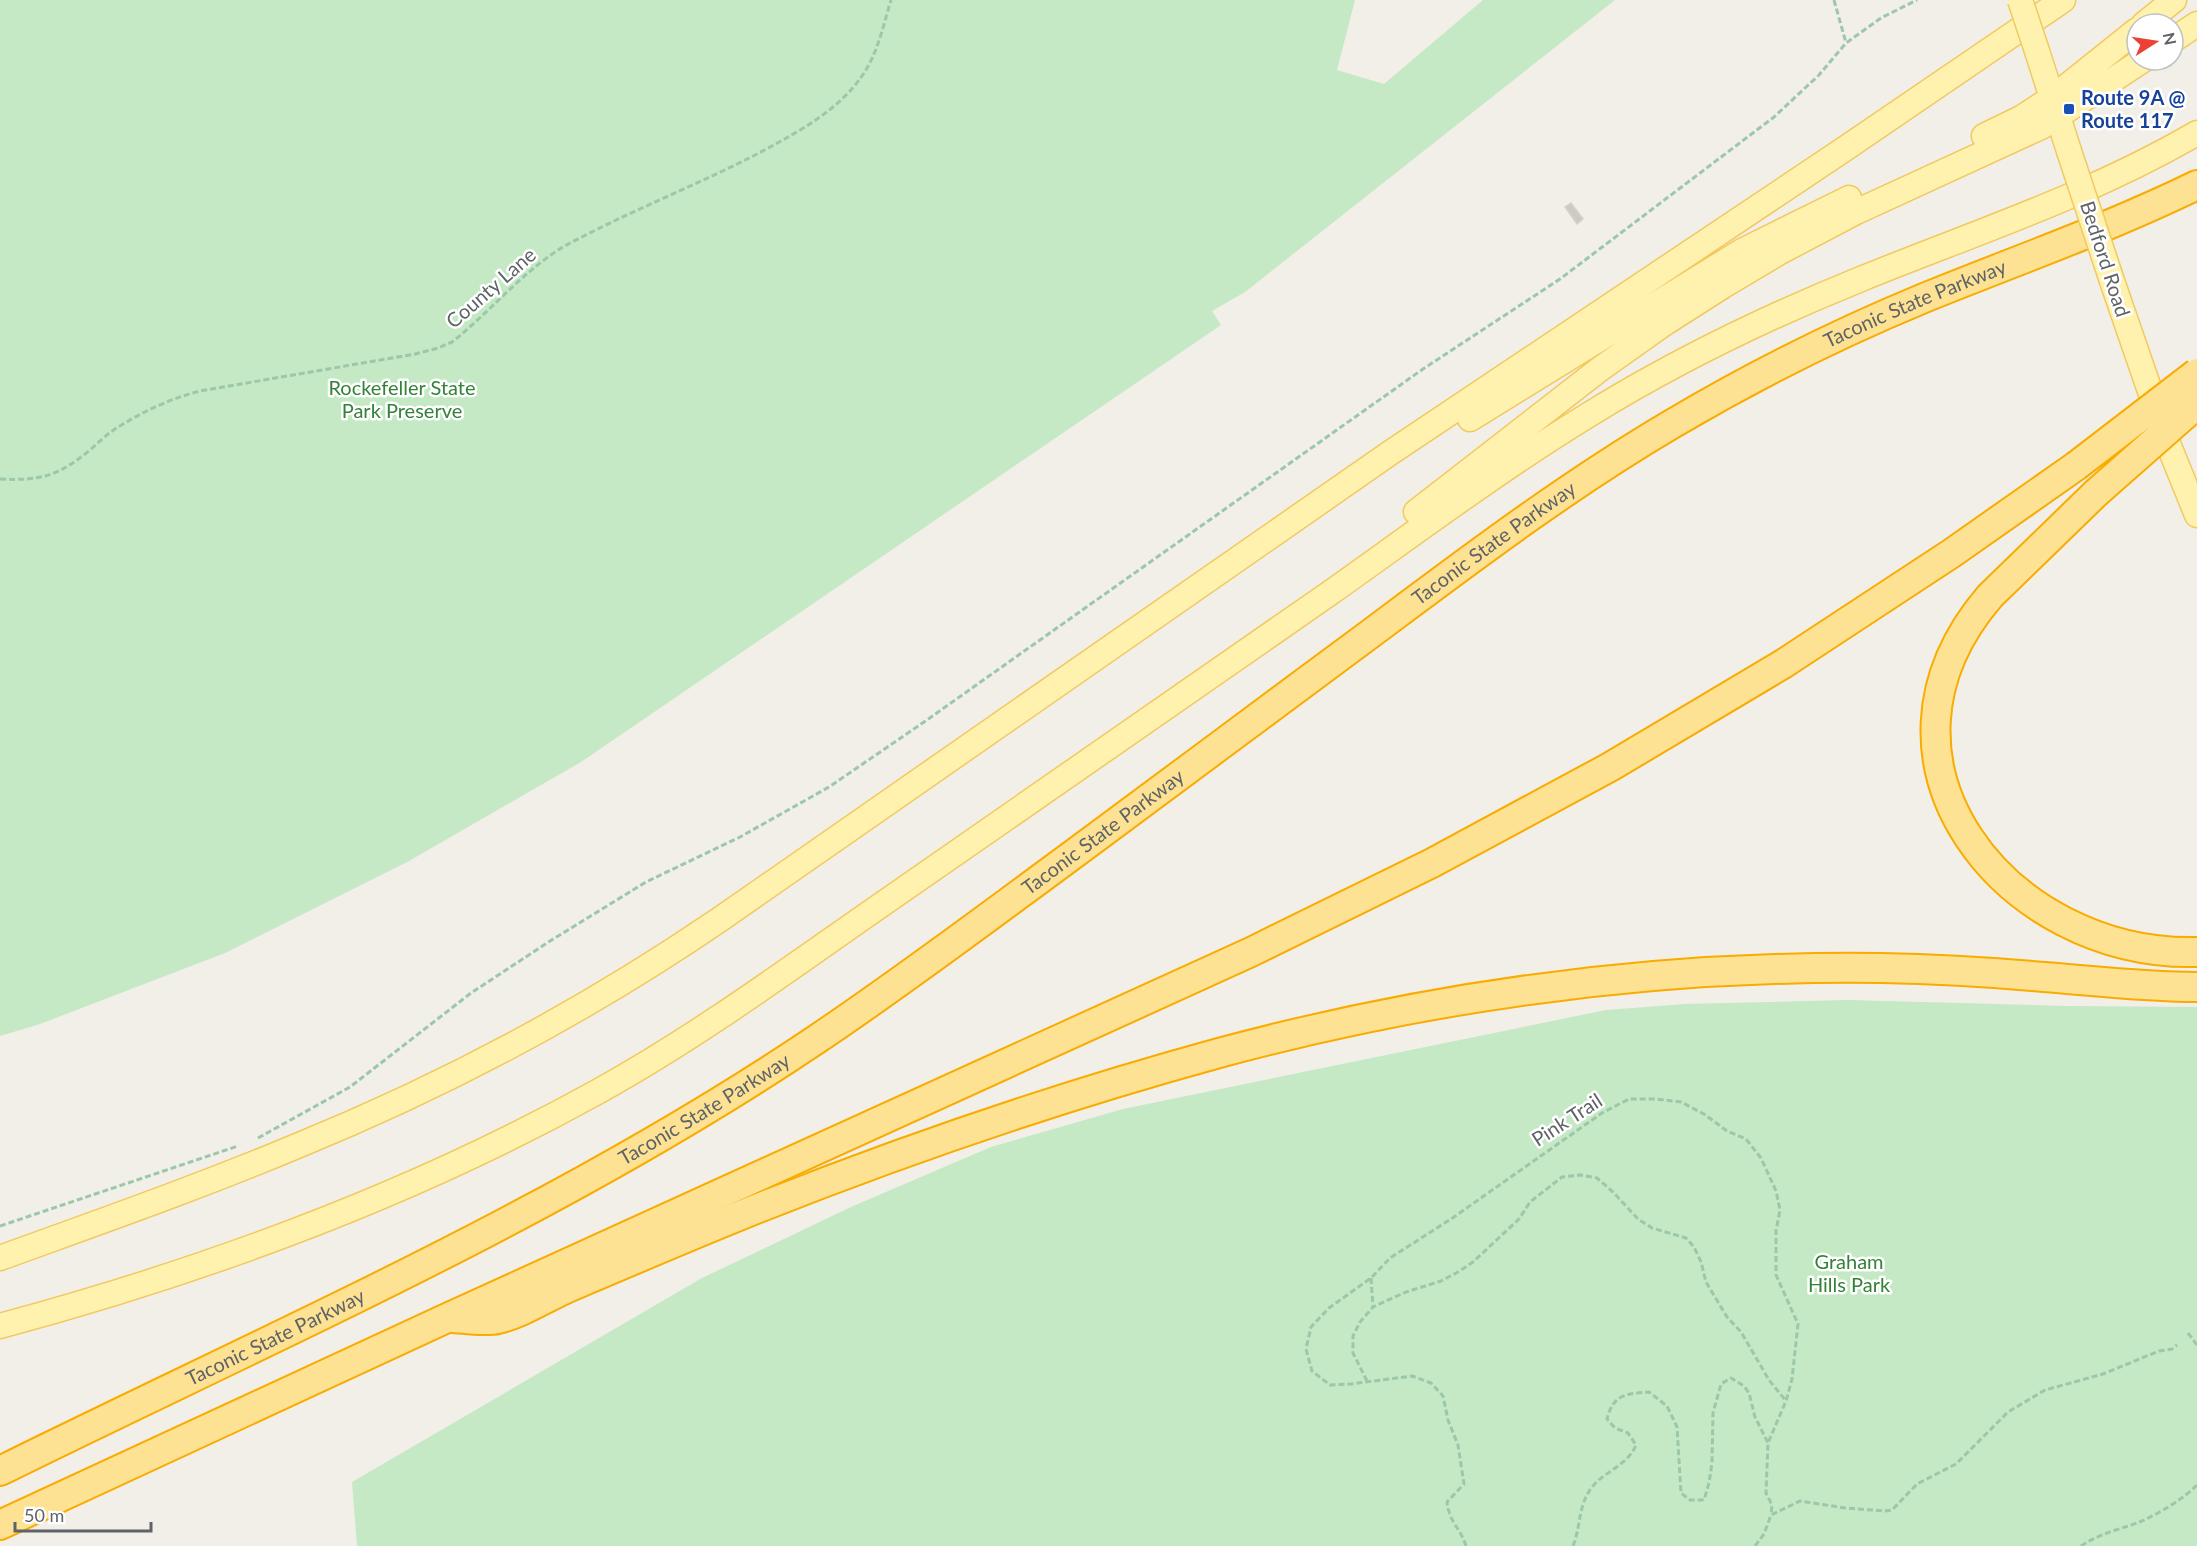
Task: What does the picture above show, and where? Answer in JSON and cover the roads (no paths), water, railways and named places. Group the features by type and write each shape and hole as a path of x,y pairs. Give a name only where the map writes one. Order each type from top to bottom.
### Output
{"highway":[{"name":"Taconic State Parkway","path":"0,1471 500,1226 633,1153 762,1075 936,956 1496,540 1596,471 1674,423 1780,364 1863,325 1946,289 2114,223 2197,185"},
{"path":"0,1525 447,1318 1251,952 1491,833 1671,732 1783,664 1952,553 2076,466 2197,373"},
{"path":"2197,404 2040,545 1978,610 1959,640 1951,658 1940,692 1937,728 1939,765 1949,801 1965,834 1999,876 2027,899 2069,924 2115,942 2156,950 2197,952"},
{"path":"447,1318 495,1320 782,1199 1033,1109 1220,1053 1302,1032 1392,1013 1477,998 1664,975 1831,968 1935,969 2141,985 2197,987"}],"main road":[{"name":"Bedford Road","path":"2020,0 2169,446 2197,515"},
{"path":"0,1258 233,1172 361,1119 484,1059 605,994 699,933 1427,428 2063,0"},
{"path":"2159,12 2174,0"},
{"path":"1277,630 1425,505 1566,394 1665,323 1752,268 1832,224 2018,138 2055,108 2125,41"},
{"path":"1279,530 1468,420 1742,251 1810,216 2004,127 2055,108 2125,70"},
{"path":"0,1326 166,1278 304,1228 423,1179 488,1149 600,1091 658,1057 770,983 1528,453 1585,416 1715,344 1800,304 2096,185 2145,162 2197,133"}],"place":[{"name":"Route 9A @ Route 117","path":"2069,109"}],"park label":[{"name":"Rockefeller State Park Preserve","path":"402,400"},
{"name":"Graham Hills Park","path":"1849,1274"}]}
